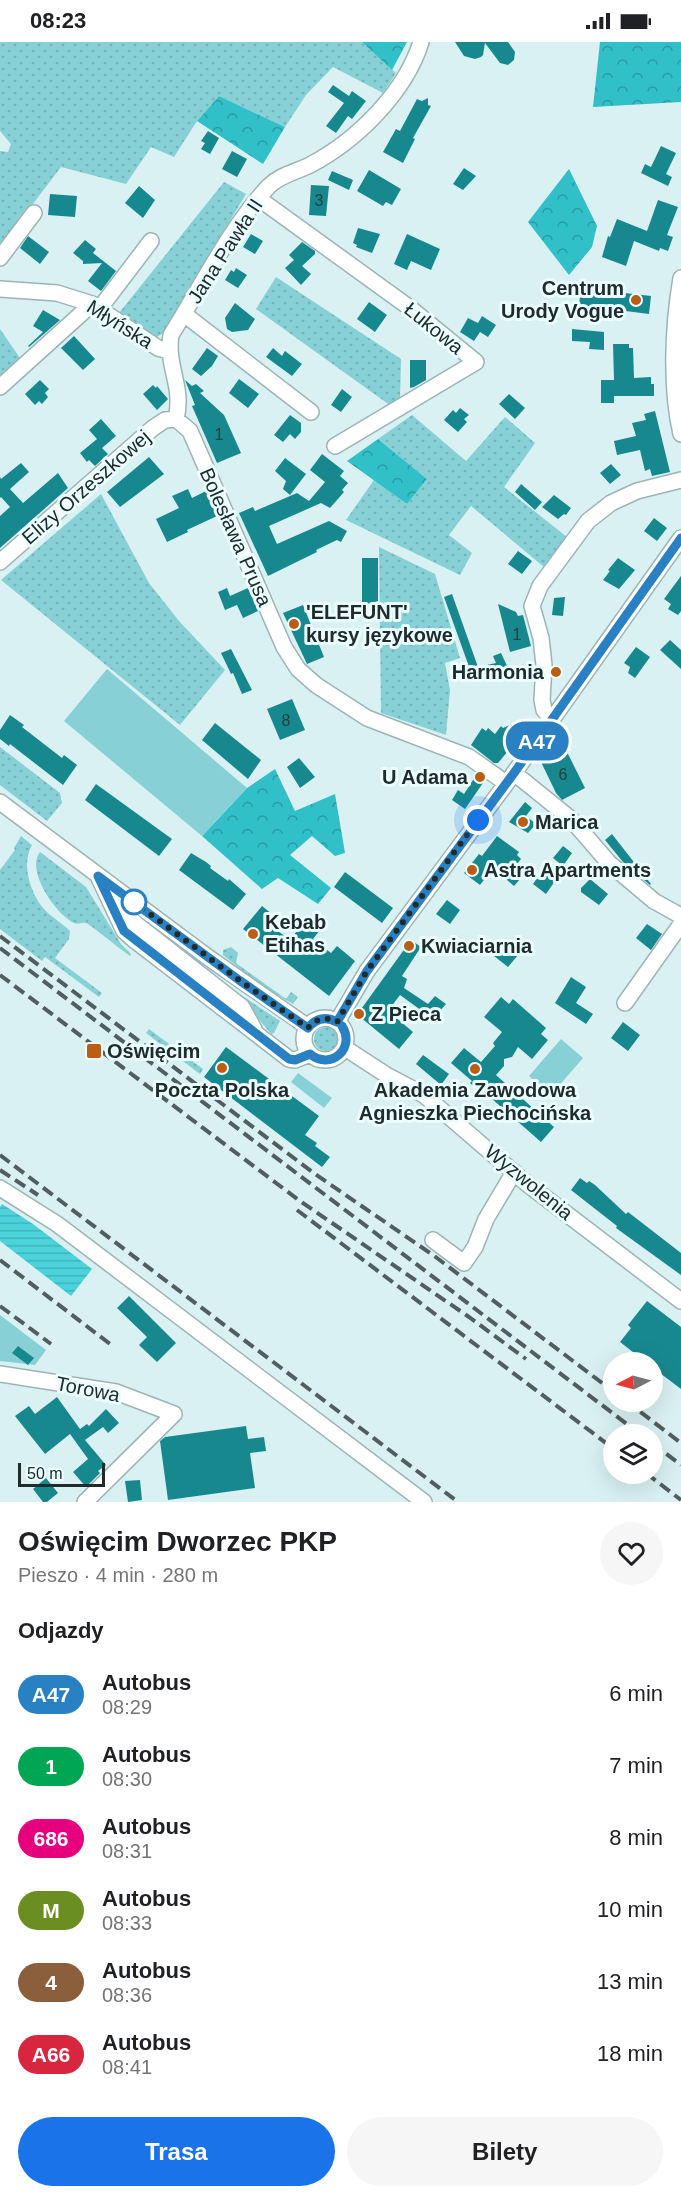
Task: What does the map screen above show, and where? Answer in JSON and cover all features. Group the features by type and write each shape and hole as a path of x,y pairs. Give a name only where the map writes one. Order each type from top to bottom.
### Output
{"street":[{"name":"Jana Pawła II","path":"169,351 171,335 232,235 258,198 272,183 290,172 310,165 357,134 394,93 417,55 421,42"},
{"name":"Łukowa","path":"258,198 410,308 476,362 335,446"},
{"path":"0,258 34,213"},
{"path":"0,387 96,306 151,241"},
{"path":"681,278 676,319 681,434"},
{"name":"Młyńska","path":"0,289 57,293 96,306 158,348 169,351"},
{"path":"184,314 311,412"},
{"path":"169,351 180,405 176,419"},
{"name":"Elizy Orzeszkowej","path":"0,562 153,428 165,420 176,419"},
{"name":"Bolesława Prusa","path":"176,419 189,431 284,647 298,669 316,685 367,718 469,757 510,778 571,819 609,863 654,901 681,915"},
{"path":"552,720 544,710 542,700 543,656 541,638 532,606 540,586 588,521 611,503 637,491 681,480"},
{"path":"337,1022 367,971 510,778 681,538"},
{"path":"0,802 209,958 308,1028"},
{"path":"98,876 108,897 134,931 242,1007 257,1034 289,1059 295,1060 310,1054"},
{"path":"134,931 144,916 151,913"},
{"path":"625,1004 681,924"},
{"path":"323,1018 337,1022 345,1031 345,1048 337,1057 326,1060 315,1058 307,1049 304,1038 308,1028 315,1020 323,1018"},
{"name":"Wyzwolenia","path":"345,1048 388,1076 424,1095 514,1172 681,1301"},
{"path":"433,1240 464,1263 475,1247 486,1219 514,1172"},
{"path":"0,1188 57,1224 424,1502"},
{"name":"Torowa","path":"0,1374 116,1392 174,1414 85,1502"}],"shaded area":[{"path":"0,42 362,42 396,73 383,93 333,67 306,95 285,127 219,96 197,121 174,157 151,147 126,184 61,167 0,247 0,151 8,152 11,144 0,131"},
{"path":"224,182 246,194 163,333 157,337 151,337 119,313"},
{"path":"276,277 401,359 400,399 391,406 256,309"},
{"path":"0,329 22,361 0,382"},
{"path":"412,415 466,461 505,417 535,443 504,487 567,537 544,567 471,506 449,535 472,553 460,575 346,520 374,480 407,504 427,479 378,439"},
{"path":"101,494 149,583 179,621 225,670 180,725 1,580"},
{"path":"379,547 435,574 460,658 445,663 450,690 446,735 381,713"},
{"path":"107,669 247,788 202,836 64,721"},
{"path":"0,747 60,793 62,803 47,821 0,785"},
{"path":"21,836 32,845 27,869 35,895 47,912 70,931 69,939 55,958 102,993 99,997 45,957 42,961 0,929 0,870 15,850"},
{"path":"40,852 86,887 121,944 131,954 130,956 88,924 74,923 51,902 36,870 36,860"},
{"path":"147,926 158,928 235,991 280,1021 274,1033 271,1034 245,1002"},
{"path":"231,947 238,953 236,963 286,999 291,992 298,997 293,1004 260,985 223,955 223,950"},
{"path":"321,1027 331,1027 338,1034 338,1044 331,1051 321,1051 314,1044 314,1034"},
{"path":"149,1029 203,1069 200,1074 146,1033"},
{"path":"561,1039 583,1058 551,1095 529,1076"},
{"path":"298,1073 332,1098 324,1108 291,1082"},
{"path":"2,1204 33,1224 92,1269 71,1296 0,1241 0,1207"},
{"path":"0,1315 46,1350 35,1365 0,1361"}],"green space":[{"path":"362,42 407,42 392,70"},
{"path":"600,42 681,42 681,102 593,107"},
{"path":"219,96 285,127 263,164 197,121"},
{"path":"569,169 597,226 592,247 569,275 528,222"},
{"path":"378,439 427,479 407,504 347,461"},
{"path":"275,769 295,811 335,794 345,853 335,856 312,836 290,855 331,888 318,904 278,878 262,889 202,836 247,788"}],"building":[{"path":"455,42 508,42 515,52 514,60 508,65 500,63 485,43 481,57 475,59 464,56"},
{"path":"333,85 349,96 352,91 366,101 352,119 348,116 336,133 326,126 344,103 328,92"},
{"path":"428,98 428,105 431,106 413,138 415,139 403,163 383,152 396,129 400,131 417,99 422,101"},
{"path":"208,131 219,138 210,154 201,149 205,143 201,141"},
{"path":"661,146 676,153 666,174 672,177 668,186 641,173 645,164 651,167"},
{"path":"232,151 247,159 237,177 222,169"},
{"path":"464,168 476,176 463,190 453,184"},
{"path":"369,170 401,189 392,205 386,202 383,206 357,191"},
{"path":"332,171 353,180 349,190 328,180"},
{"path":"311,185 329,186 326,216 309,215"},
{"path":"139,186 155,200 143,218 125,203"},
{"path":"50,194 77,196 75,217 48,215"},
{"path":"658,200 678,207 667,235 673,237 668,251 660,248 659,251 634,241 626,266 602,257 608,236 610,237 617,219 647,231"},
{"path":"358,228 380,234 372,253 356,247 357,245 353,243"},
{"path":"251,234 263,241 255,254 243,247"},
{"path":"407,234 440,249 431,270 411,261 407,270 394,264"},
{"path":"28,236 49,252 40,264 20,248"},
{"path":"85,240 96,249 93,253 116,271 101,291 88,281 102,263 83,264 83,261 73,253"},
{"path":"302,242 315,251 315,254 302,266 311,274 301,285 285,268 294,260 289,255"},
{"path":"236,268 247,275 238,288 225,280 231,270 234,272"},
{"path":"581,288 651,296 649,314 579,305"},
{"path":"369,302 387,315 375,332 357,319"},
{"path":"235,303 255,319 248,330 232,332 227,329 225,318"},
{"path":"43,310 60,320 29,347 43,332 33,326"},
{"path":"482,316 496,325 488,337 480,332 474,341 460,332 468,318 478,323"},
{"path":"572,329 604,332 604,350 589,349 590,342 572,341"},
{"path":"74,336 95,359 83,370 61,348"},
{"path":"613,344 629,344 629,348 633,348 634,378 651,377 651,384 654,384 654,396 614,396 614,403 601,403 601,380 614,380"},
{"path":"207,348 218,356 212,366 201,376 192,369"},
{"path":"273,348 282,356 285,351 302,364 292,376 266,357"},
{"path":"410,360 426,360 426,380 410,388"},
{"path":"239,379 259,394 248,408 229,393"},
{"path":"40,380 49,389 45,393 48,397 42,404 39,401 35,405 25,394"},
{"path":"185,380 192,386 196,384 204,391 200,393 224,415 241,453 217,463 192,406 195,405"},
{"path":"153,385 156,388 157,386 168,399 157,410 143,394"},
{"path":"342,389 352,397 341,412 331,405"},
{"path":"509,394 525,408 515,419 499,404"},
{"path":"460,408 469,415 464,419 467,422 458,432 444,420 453,410 456,413"},
{"path":"655,411 670,472 652,476 650,469 645,471 640,450 617,455 614,441 636,436 632,423 646,420 644,414"},
{"path":"290,415 301,423 301,432 295,439 290,434 283,442 274,435"},
{"path":"101,419 116,436 102,448 108,454 95,466 89,460 87,462 80,453 97,439 89,430"},
{"path":"322,454 344,471 340,476 348,483 342,490 344,492 330,508 321,503 269,526 277,544 329,521 347,531 341,542 337,540 268,576 239,513 253,507 255,511 297,493 309,501 325,482 310,470"},
{"path":"149,457 164,474 120,507 107,492"},
{"path":"285,458 306,474 290,495 283,489 286,481 275,471"},
{"path":"21,463 29,472 10,489 23,503 58,473 68,488 0,548 0,516 10,507 0,498 0,477 1,479"},
{"path":"611,464 621,475 610,484 600,473"},
{"path":"521,484 542,502 535,510 515,492"},
{"path":"188,489 192,498 206,491 217,516 167,542 156,519 179,508 172,496"},
{"path":"554,495 571,508 566,515 558,519 542,507"},
{"path":"654,518 667,528 657,541 644,531"},
{"path":"518,551 532,561 522,574 508,564"},
{"path":"362,558 378,558 378,601 362,606"},
{"path":"618,558 635,570 619,589 603,580"},
{"path":"681,576 681,611 678,615 668,609 671,604 664,599"},
{"path":"227,588 230,596 248,588 258,611 243,618 237,605 225,610 218,592"},
{"path":"452,594 478,667 496,663 493,656 501,653 509,670 496,677 478,681 476,674 472,675 444,597"},
{"path":"565,597 563,616 552,615 554,598"},
{"path":"498,604 516,612 518,616 523,615 531,646 510,652"},
{"path":"303,605 324,657 307,664 283,613"},
{"path":"670,640 681,650 681,669 660,650"},
{"path":"636,647 650,657 635,678 628,673 630,667 624,663"},
{"path":"231,649 252,690 242,694 221,653"},
{"path":"292,699 305,730 280,740 267,709"},
{"path":"10,715 62,758 64,755 77,765 63,785 10,744 9,746 0,739 0,730"},
{"path":"215,723 261,760 248,779 202,740"},
{"path":"512,724 517,740 498,763 494,763 471,745 482,728 486,731 488,728 495,734 501,726 503,728"},
{"path":"565,748 585,788 562,800 556,793 542,764 543,760"},
{"path":"299,758 315,777 300,788 287,767"},
{"path":"477,774 485,780 465,809 452,800 458,790 464,794"},
{"path":"96,784 172,839 159,856 85,800"},
{"path":"525,802 532,808 526,816 536,824 528,833 509,822"},
{"path":"612,834 650,885 623,862 605,840"},
{"path":"497,836 519,852 517,855 521,859 512,870 521,878 514,886 493,868 480,885 464,873 479,854 482,856"},
{"path":"563,846 572,853 563,866 553,858"},
{"path":"191,853 206,862 211,866 210,868 228,881 229,879 246,894 233,910 179,870"},
{"path":"542,871 555,881 546,894 533,884"},
{"path":"345,872 393,908 382,923 334,887"},
{"path":"590,879 608,894 599,905 581,892 581,888"},
{"path":"447,900 460,910 450,924 436,914"},
{"path":"262,906 272,914 266,922 290,940 306,919 320,930 313,939 331,953 337,946 355,961 329,996 243,929"},
{"path":"647,924 662,934 651,950 636,938"},
{"path":"411,940 421,947 402,976 407,979 404,988 428,1004 435,996 446,1004 433,1019 400,995 388,1011 413,1032 399,1049 360,1017 359,1012"},
{"path":"505,942 519,954 508,967 494,956"},
{"path":"571,977 586,987 576,1003 593,1014 586,1024 555,1003"},
{"name":"Akademia Zawodowa Agnieszka Piechocińska","path":"501,997 509,1004 513,999 546,1028 541,1034 548,1040 532,1059 518,1047 512,1057 504,1059 504,1066 496,1075 554,1127 541,1142 483,1091 481,1093 470,1083 472,1081 451,1063 464,1048 481,1062 495,1046 493,1043 502,1032 484,1017"},
{"path":"623,1022 640,1035 628,1051 611,1038"},
{"path":"226,1047 319,1116 305,1135 317,1143 315,1146 330,1157 322,1167 204,1077"},
{"path":"423,1055 449,1074 441,1085 416,1064"},
{"path":"580,1178 595,1185 626,1214 628,1212 681,1253 681,1275 616,1228 617,1226 571,1190"},
{"path":"129,1296 176,1343 157,1362 139,1345 147,1337 117,1308"},
{"path":"647,1301 681,1327 681,1389 663,1375 663,1352 633,1352 620,1342 631,1328 628,1325"},
{"path":"18,1346 34,1358 28,1365 12,1353"},
{"path":"57,1397 80,1429 87,1424 89,1426 106,1409 119,1423 108,1433 103,1427 85,1440 106,1465 98,1471 100,1473 86,1487 73,1472 88,1459 70,1434 45,1454 15,1416 29,1406 35,1414"},
{"path":"246,1426 248,1439 264,1437 266,1451 250,1453 255,1488 168,1500 160,1441 165,1437"},
{"path":"46,1478 58,1493 47,1502 43,1502 33,1489"},
{"path":"140,1480 142,1500 128,1502 125,1481"}],"railway":[{"path":"0,936 315,1174 433,1255 603,1384"},
{"path":"0,948 627,1424"},
{"path":"0,975 300,1201 526,1359"},
{"path":"0,1155 458,1502"},
{"path":"0,1170 38,1195"},
{"path":"297,1210 603,1441"},
{"path":"0,1260 114,1347"},
{"path":"0,1306 51,1344"},
{"path":"640,1412 681,1443"},
{"path":"663,1451 681,1465"},
{"path":"660,1484 681,1500"}],"bus line":[{"name":"A47","path":"342,1026 346,1042 345,1048 337,1057 320,1060 310,1054 305,1058 289,1059 124,931 98,876 308,1028 315,1020 323,1018 330,1018 337,1022 367,971 514,773 681,538"}],"place":[{"name":"Centrum Urody Vogue","path":"636,300"},
{"name":"'ELEFUNT' kursy językowe","path":"294,624"},
{"name":"Harmonia","path":"556,672"},
{"name":"U Adama","path":"480,777"},
{"name":"Marica","path":"523,822"},
{"name":"Astra Apartments","path":"472,870"},
{"name":"Kebab Etihas","path":"253,934"},
{"name":"Kwiaciarnia","path":"409,946"},
{"name":"Z Pieca","path":"359,1014"},
{"name":"Oświęcim","path":"94,1051"},
{"name":"Poczta Polska","path":"222,1068"},
{"name":"Akademia Zawodowa Agnieszka Piechocińska","path":"475,1069"}],"route":[{"path":"134,902 308,1028 315,1020 323,1018 330,1018 337,1022 367,971 478,820"}]}
